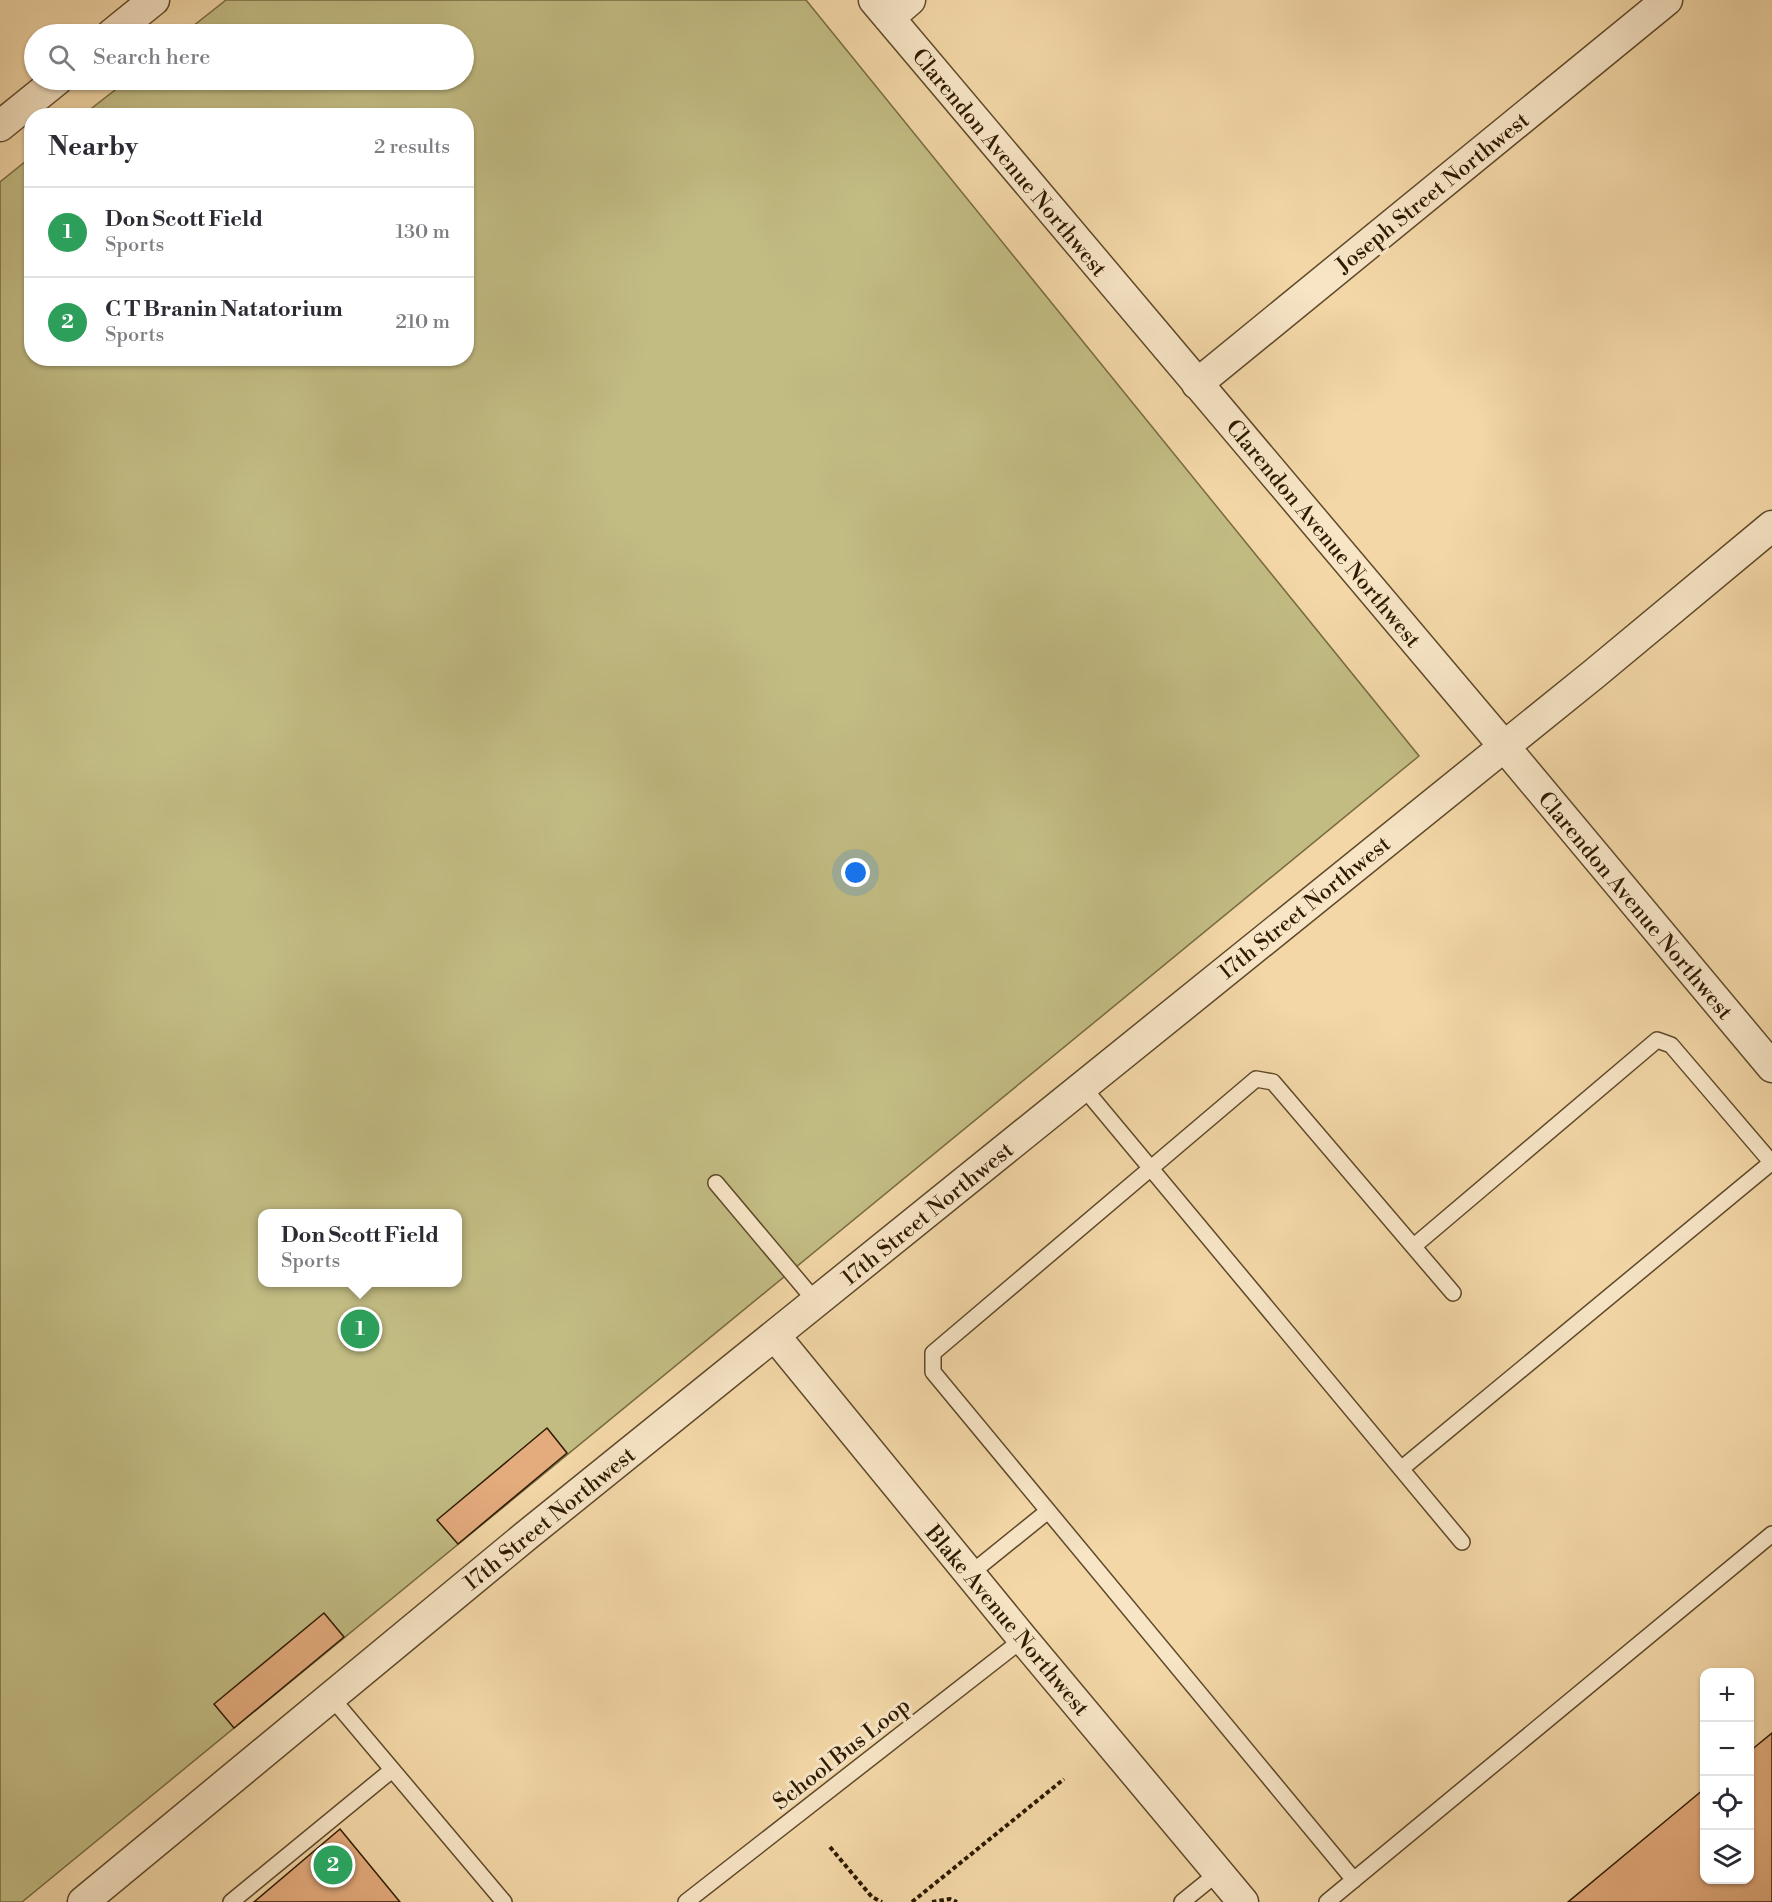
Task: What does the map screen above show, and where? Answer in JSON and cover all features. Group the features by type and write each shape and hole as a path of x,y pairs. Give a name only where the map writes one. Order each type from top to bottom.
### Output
{"street":[{"path":"124,24 154,0"},
{"name":"Joseph Street Northwest","path":"1197,384 1667,0"},
{"name":"Clarendon Avenue Northwest","path":"891,6 1197,384 1772,1067"},
{"path":"0,126 45,90"},
{"name":"17th Street Northwest","path":"83,1902 527,1535 1594,674 1772,526"},
{"name":"Blake Avenue Northwest","path":"775,1336 1023,1639 1243,1902"}],"lane":[{"path":"1401,1469 1772,1163 1671,1045 1657,1040 1414,1246"},
{"path":"1354,1880 933,1372 933,1353 1256,1079 1273,1082 1453,1293"},
{"path":"1083,1087 1462,1542"},
{"path":"716,1183 817,1303"},
{"path":"970,1574 1048,1511"},
{"path":"1327,1902 1772,1534"},
{"name":"School Bus Loop","path":"686,1902 1023,1639"},
{"path":"331,1697 504,1902"},
{"path":"231,1902 392,1770"},
{"path":"1182,1902 1218,1872"}],"path":[{"path":"912,1902 1064,1779"},
{"path":"830,1847 872,1896 882,1902"},
{"path":"932,1902 950,1899 957,1902"}],"shaded area":[{"path":"226,0 806,0 1419,756 22,1902 0,1902 0,182 24,163 24,366 474,366 474,108 92,108 115,90 474,90 474,24 196,24"}],"building":[{"path":"547,1428 567,1453 458,1544 437,1520"},
{"path":"324,1613 344,1637 234,1728 214,1704"},
{"path":"1772,1733 1772,1902 1568,1902 1700,1792 1700,1884 1754,1884 1754,1748"},
{"path":"340,1829 400,1902 254,1902"}],"place":[{"name":"Don Scott Field","path":"360,1329"},
{"name":"C T Branin Natatorium","path":"333,1865"}]}
